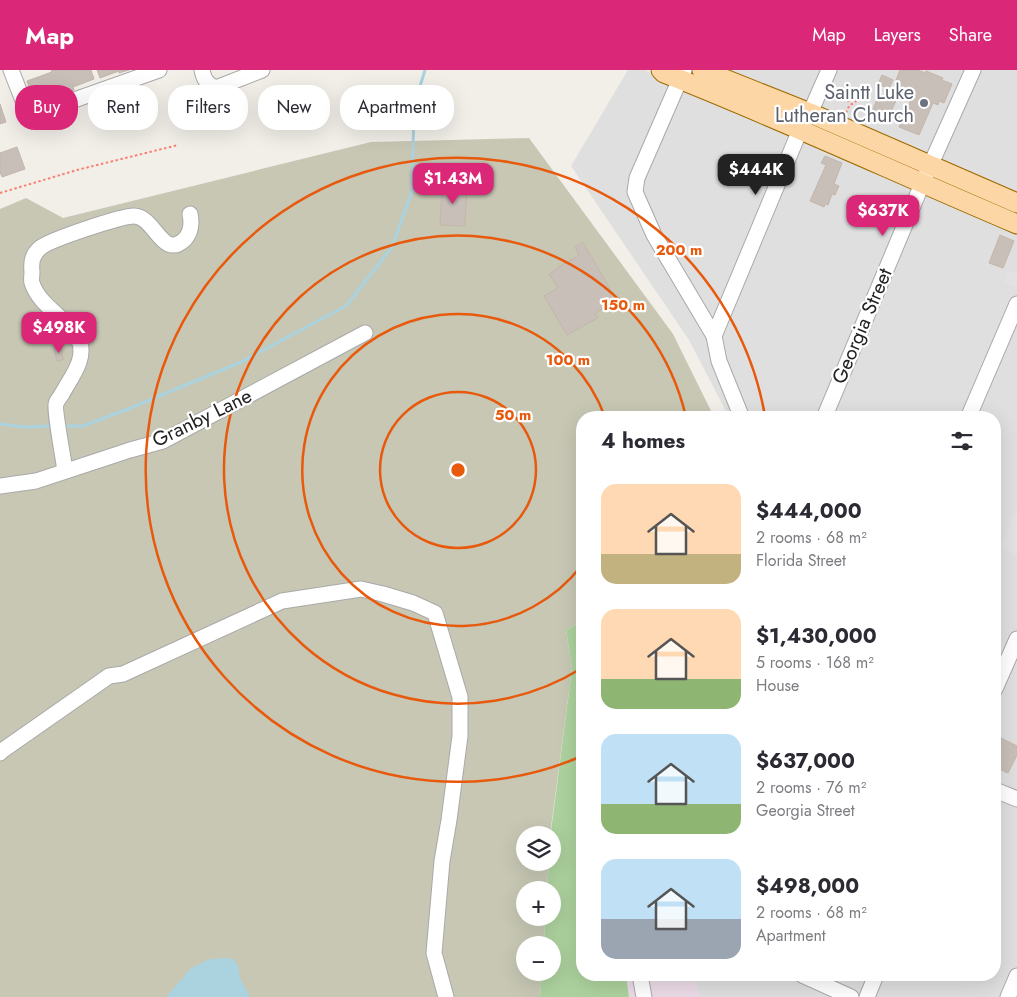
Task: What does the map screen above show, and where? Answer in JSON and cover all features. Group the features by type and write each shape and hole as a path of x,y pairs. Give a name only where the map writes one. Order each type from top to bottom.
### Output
{"main road":[{"path":"660,70 664,73 682,74 800,130 1017,224"},
{"path":"702,70 810,113 1017,203"}],"street":[{"path":"11,70 29,116 159,70"},
{"path":"202,70 208,84 216,88 262,70"},
{"path":"714,336 800,130 810,113 829,70"},
{"name":"Georgia Street","path":"827,411 922,184 973,70"},
{"path":"682,74 637,178 636,192 654,235 714,336 719,361 739,411"},
{"path":"64,466 55,405 79,364 82,352 78,338 63,320 42,302 32,283 31,261 40,248 64,237 134,216 144,219 163,242 170,245 180,243 188,235 192,223 190,214"},
{"path":"971,411 1017,304"},
{"name":"Granby Lane","path":"0,486 36,481 64,466 163,441 365,333"},
{"path":"0,753 109,676 123,674 282,601 361,589 413,603 435,613 460,697 460,736 442,861 434,953 446,997"},
{"path":"1001,675 1017,639"},
{"path":"1001,792 1017,799"},
{"path":"1008,997 1017,976"},
{"path":"641,981 644,997"},
{"path":"815,981 851,997"},
{"path":"867,997 874,981"}],"path":[{"path":"0,193 77,170 178,145"}],"shaded area":[{"path":"628,70 645,70 1017,230 1017,997 701,997 694,981 1001,981 1001,411 726,411 689,340 571,166"},
{"path":"724,70 1017,70 1017,195"},
{"path":"529,138 673,334 711,411 576,411 576,624 566,630 572,668 551,826 516,826 516,871 548,871 548,881 516,881 516,926 545,926 544,936 516,936 516,981 541,981 540,997 0,997 0,209 26,198 63,218 371,142"},
{"path":"1008,271 1017,274 1015,287 1004,282"},
{"path":"1017,508 1017,555 1001,547"},
{"path":"627,981 694,981 701,997 629,997"}],"green space":[{"path":"576,624 576,981 627,981 629,997 540,997 541,981 561,981 561,936 544,936 545,926 561,926 561,881 548,881 548,871 561,871 561,826 552,826 572,668 566,630"}],"water":[{"path":"232,958 238,965 240,978 250,997 166,997 191,968 210,959"}],"building":[{"path":"51,70 91,70 94,79 78,85 28,85 27,81 52,72"},
{"path":"97,70 129,70 119,73 119,71 100,78"},
{"name":"Saintt Luke Lutheran Church","path":"900,70 918,70 925,73 926,71 952,84 944,103 939,101 938,105 933,103 919,135 899,127 915,90 909,88 908,90 894,85"},
{"path":"882,75 893,80 889,89 878,84"},
{"path":"879,94 888,98 889,95 897,98 891,112 895,113 891,121 882,119 881,121 873,118 875,115 871,114"},
{"path":"0,104 6,122 0,124"},
{"path":"17,147 25,169 2,177 0,172 0,153"},
{"path":"825,156 842,163 834,184 839,186 835,195 832,194 828,205 825,204 824,207 810,201 826,165 821,163"},
{"path":"442,184 467,186 465,226 440,225"},
{"path":"1000,235 1014,241 1003,268 989,263"},
{"path":"583,242 617,301 595,313 598,318 567,335 544,296 558,288 549,274 579,255 575,247"},
{"path":"61,348 63,360 57,361 54,349"},
{"path":"1001,738 1017,746 1017,755 1008,773 1001,770"}],"waterway":[{"path":"62,426 83,426 241,362 346,306 392,247 412,191 414,106 425,70"},
{"path":"0,424 24,427 54,426"}],"place":[{"name":"Saintt Luke Lutheran Church","path":"924,103"}]}
